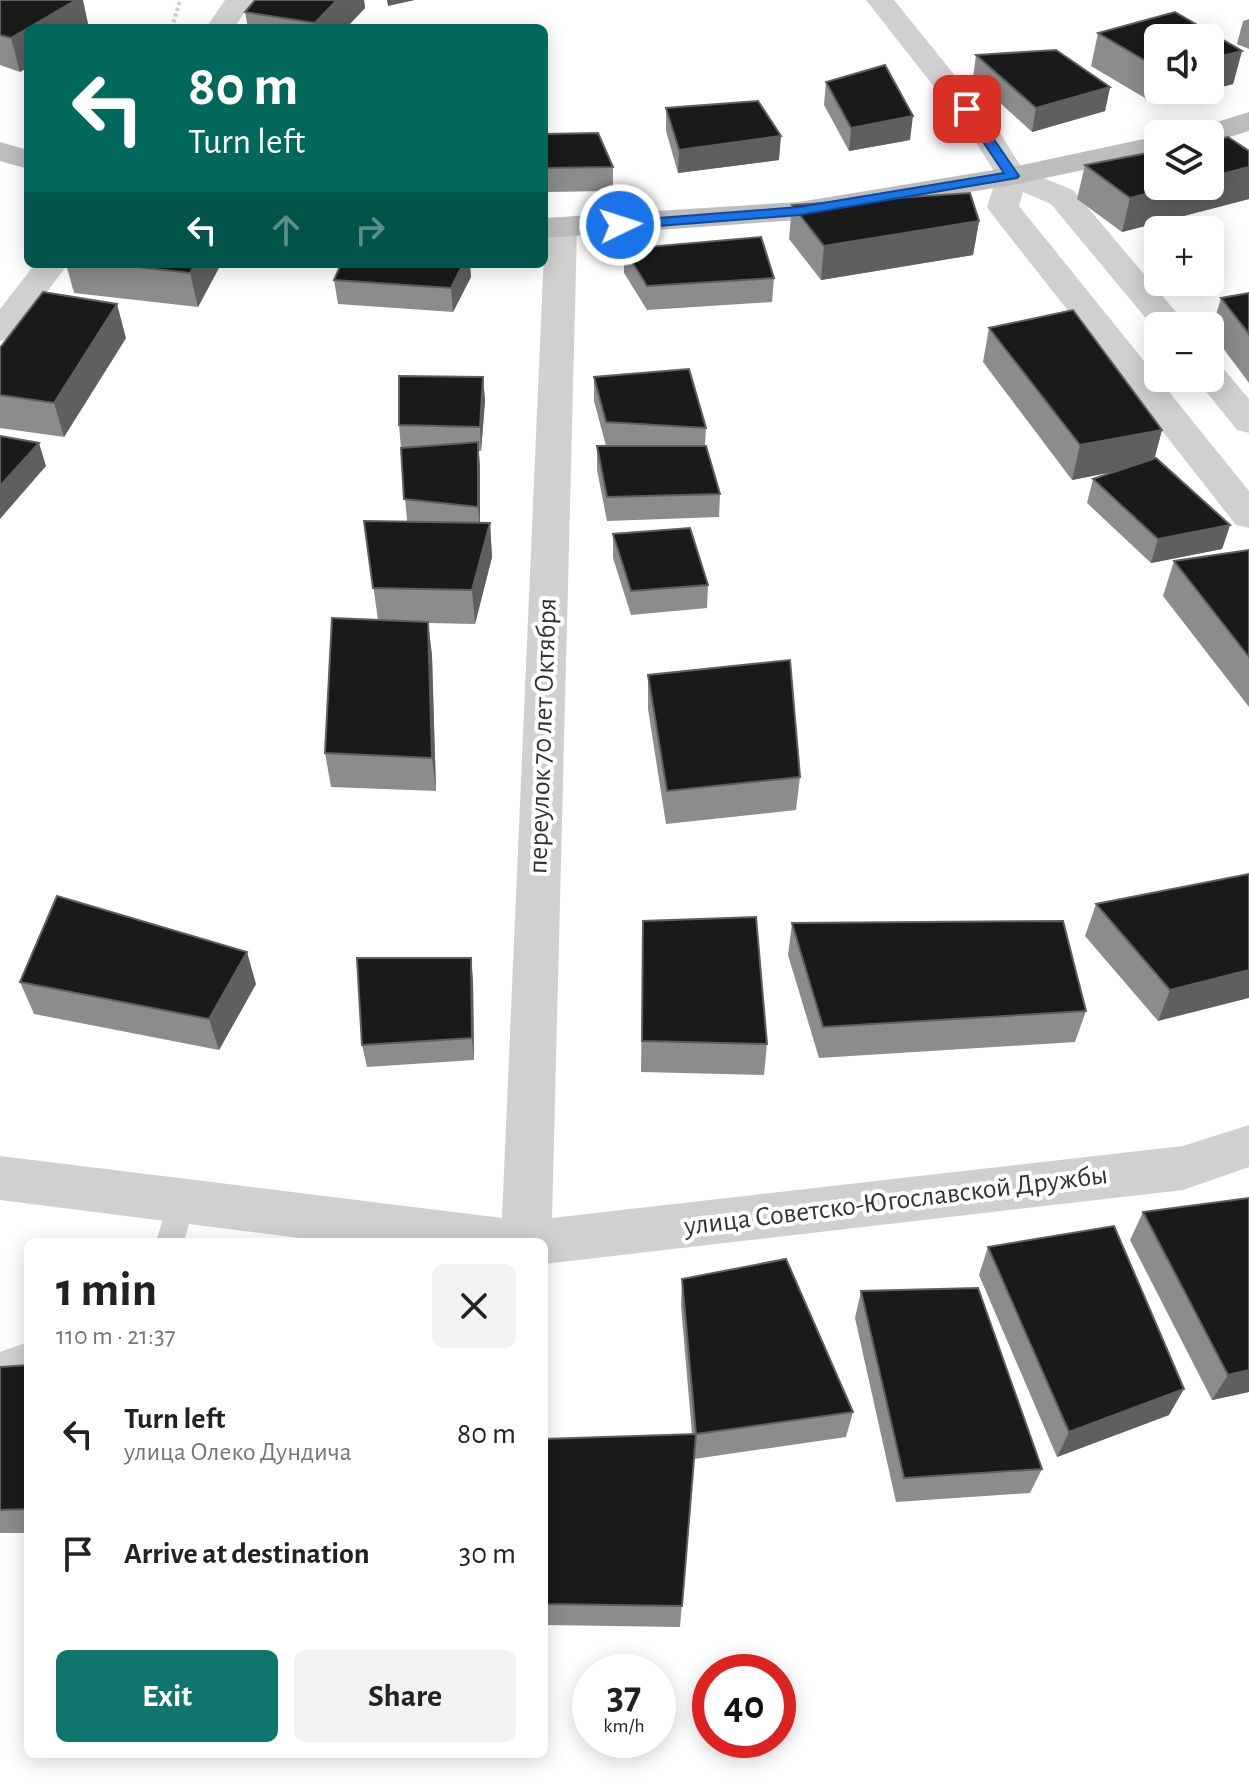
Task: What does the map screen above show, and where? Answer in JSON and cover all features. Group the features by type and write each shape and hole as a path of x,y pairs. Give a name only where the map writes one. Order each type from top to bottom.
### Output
{"street":[{"path":"223,24 239,0"},
{"path":"880,0 984,131 1012,176 1062,197 1158,312"},
{"path":"1224,129 1249,121"},
{"path":"552,229 799,211 1012,176 1144,148"},
{"path":"0,151 24,159"},
{"path":"1012,176 1003,207 1249,516"},
{"name":"переулок 70 лет Октября","path":"526,1238 552,229"},
{"path":"0,331 49,268"},
{"path":"1224,392 1249,422"},
{"name":"улица Советско-Югославской Дружбы","path":"548,1241 1183,1168 1249,1146"},
{"path":"0,1178 176,1222 444,1238"}],"lane":[{"path":"0,1366 24,1357"}],"path":[{"path":"173,24 180,0"}],"building":[{"path":"0,0 76,0 35,24 24,24 24,30 11,38 0,35"},
{"path":"255,0 337,0 315,23 245,12"},
{"path":"1175,12 1196,24 1144,24 1144,60 1098,33"},
{"path":"1224,41 1242,51 1224,56"},
{"path":"1056,50 1110,87 1036,108 976,55"},
{"path":"885,65 913,116 851,128 826,82"},
{"path":"758,101 781,136 679,150 666,108"},
{"path":"598,133 613,167 548,168 548,134"},
{"path":"1228,137 1249,151 1249,167 1224,173 1224,138"},
{"path":"1144,154 1144,194 1130,198 1085,165"},
{"path":"970,193 979,221 824,246 792,205"},
{"path":"761,237 774,278 647,286 624,249"},
{"path":"147,268 193,268 190,273"},
{"path":"339,268 461,268 451,288 334,280"},
{"path":"43,292 117,304 54,403 0,395 0,348"},
{"path":"1249,293 1249,334 1221,298"},
{"path":"1073,310 1162,430 1080,445 989,328"},
{"path":"689,369 706,428 606,422 594,377"},
{"path":"399,376 483,377 480,427 399,425"},
{"path":"0,436 39,443 0,486"},
{"path":"478,442 478,507 404,499 401,448"},
{"path":"597,446 706,446 720,494 607,497"},
{"path":"1156,458 1230,525 1158,539 1093,479"},
{"path":"364,521 490,523 472,590 373,588"},
{"path":"690,528 708,585 631,591 613,534"},
{"path":"1249,550 1249,657 1174,561"},
{"path":"332,618 428,622 432,758 325,753"},
{"path":"790,660 800,777 667,791 648,675"},
{"path":"1249,874 1249,970 1170,990 1096,904"},
{"path":"57,896 247,952 209,1019 20,982"},
{"path":"756,917 767,1044 642,1041 643,921"},
{"path":"1063,921 1086,1011 823,1027 792,923"},
{"path":"357,958 471,958 472,1038 362,1045"},
{"path":"1249,1198 1249,1370 1228,1375 1143,1212"},
{"path":"1114,1226 1184,1389 1069,1432 988,1247"},
{"path":"786,1259 853,1412 696,1434 682,1279"},
{"path":"978,1288 1042,1469 904,1478 861,1291"},
{"path":"24,1365 24,1509 0,1510 0,1367"},
{"path":"696,1434 682,1606 548,1604 548,1439"}],"route":[{"path":"620,225 799,211 1012,176 967,109"}]}
